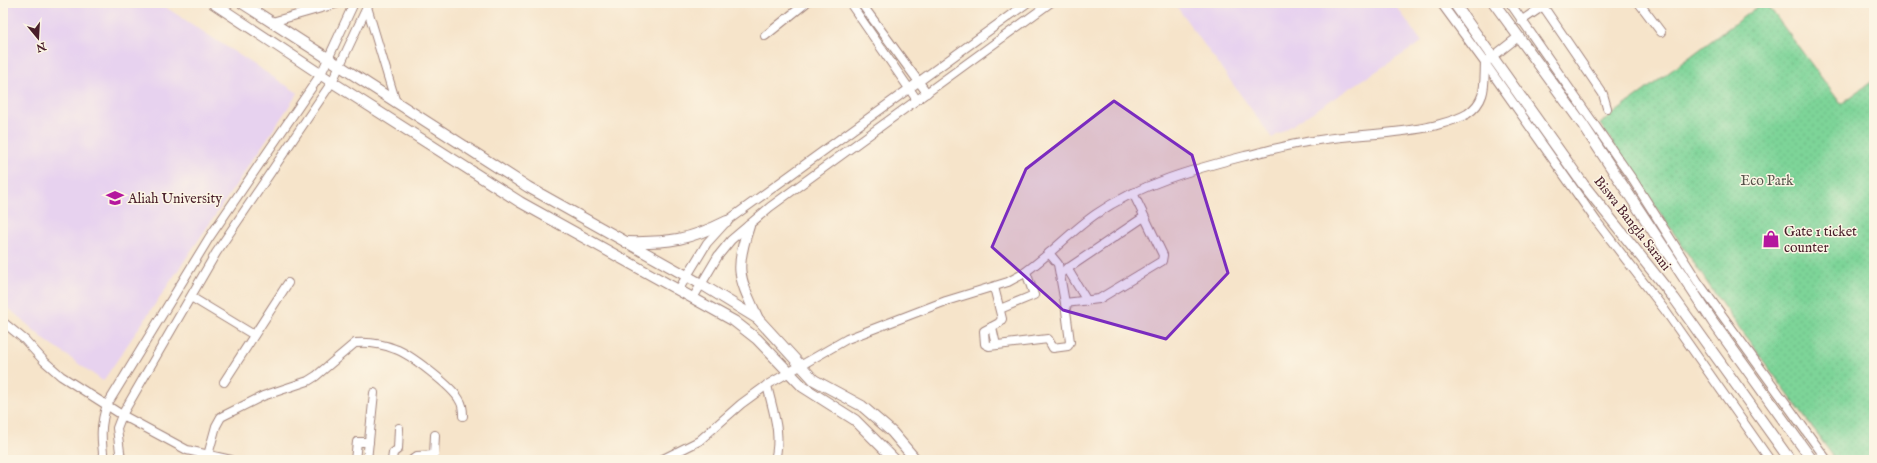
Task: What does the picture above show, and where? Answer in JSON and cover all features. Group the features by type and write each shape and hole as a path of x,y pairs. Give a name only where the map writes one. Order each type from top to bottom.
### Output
{"main road":[{"path":"214,3 332,82 520,202 679,289 747,330 811,393 855,420 895,460"},
{"path":"242,3 528,187 624,242 702,284 758,319 814,380 862,406 892,432 916,460"},
{"name":"Biswa Bangla Sarani","path":"1454,3 1583,184 1674,298 1790,460"},
{"name":"Biswa Bangla Sarani","path":"1494,3 1583,125 1713,322 1812,460"},
{"path":"624,242 661,242 677,240 696,236 728,221"},
{"path":"749,226 741,249 740,272 746,292 758,319"}],"street":[{"path":"272,22 339,3"},
{"path":"104,460 101,440 102,420 107,405 209,238 321,74 329,60 354,3"},
{"path":"765,36 806,3"},
{"path":"850,3 917,100"},
{"path":"861,3 927,93"},
{"path":"679,289 707,243 728,221 1027,3"},
{"path":"694,298 718,256 731,240 770,207 1050,3"},
{"path":"1441,3 1597,222 1664,309 1770,460"},
{"path":"1504,16 1510,3"},
{"path":"1510,3 1521,21 1633,180 1698,282 1827,460"},
{"path":"1639,3 1661,32"},
{"path":"121,460 117,428 122,415 216,253 341,67 368,5"},
{"path":"368,5 396,103"},
{"path":"1521,21 1545,5 1603,94 1607,108"},
{"path":"661,460 699,441 741,404 767,385 790,374 847,339 946,302 1008,282 1026,272 1095,214 1133,193 1172,177 1269,150 1313,141 1397,133 1449,122 1466,114 1476,106 1484,94 1485,63 1518,37"},
{"path":"1065,303 1099,299 1163,260 1163,255 1133,193"},
{"path":"1064,271 1144,217"},
{"path":"1049,253 1087,301"},
{"path":"994,287 1002,319 984,331 985,344 989,346 1048,340 1052,348 1068,346 1070,342 1065,303 1064,271"},
{"path":"1000,309 1034,295 1026,272"},
{"path":"224,382 288,283"},
{"path":"191,297 254,335"},
{"path":"3,322 61,376 122,415 175,445 187,450 231,460"},
{"path":"208,455 216,426 221,417 263,396 308,381 355,343 378,344 396,349 413,358 456,394 462,406 463,416"},
{"path":"767,385 779,435 775,460"},
{"path":"367,460 374,393"},
{"path":"392,460 394,453 398,449 399,428"},
{"path":"412,460 417,456 434,455 435,435"},
{"path":"355,460 357,442 369,442"}],"highlighted area":[{"path":"1114,101 1192,155 1228,273 1166,339 1063,310 992,247 1026,169"}],"shaded area":[{"name":"Aliah University","path":"3,3 159,3 298,93 103,381 45,340 3,303"},
{"path":"1174,3 1394,3 1422,42 1272,138"}],"green space":[{"name":"Eco Park","path":"1762,3 1766,3 1841,104 1874,80 1874,460 1836,460 1719,300 1600,124"}],"place":[{"name":"Aliah University","path":"115,198"},
{"name":"Gate 1 ticket counter","path":"1771,239"}]}
